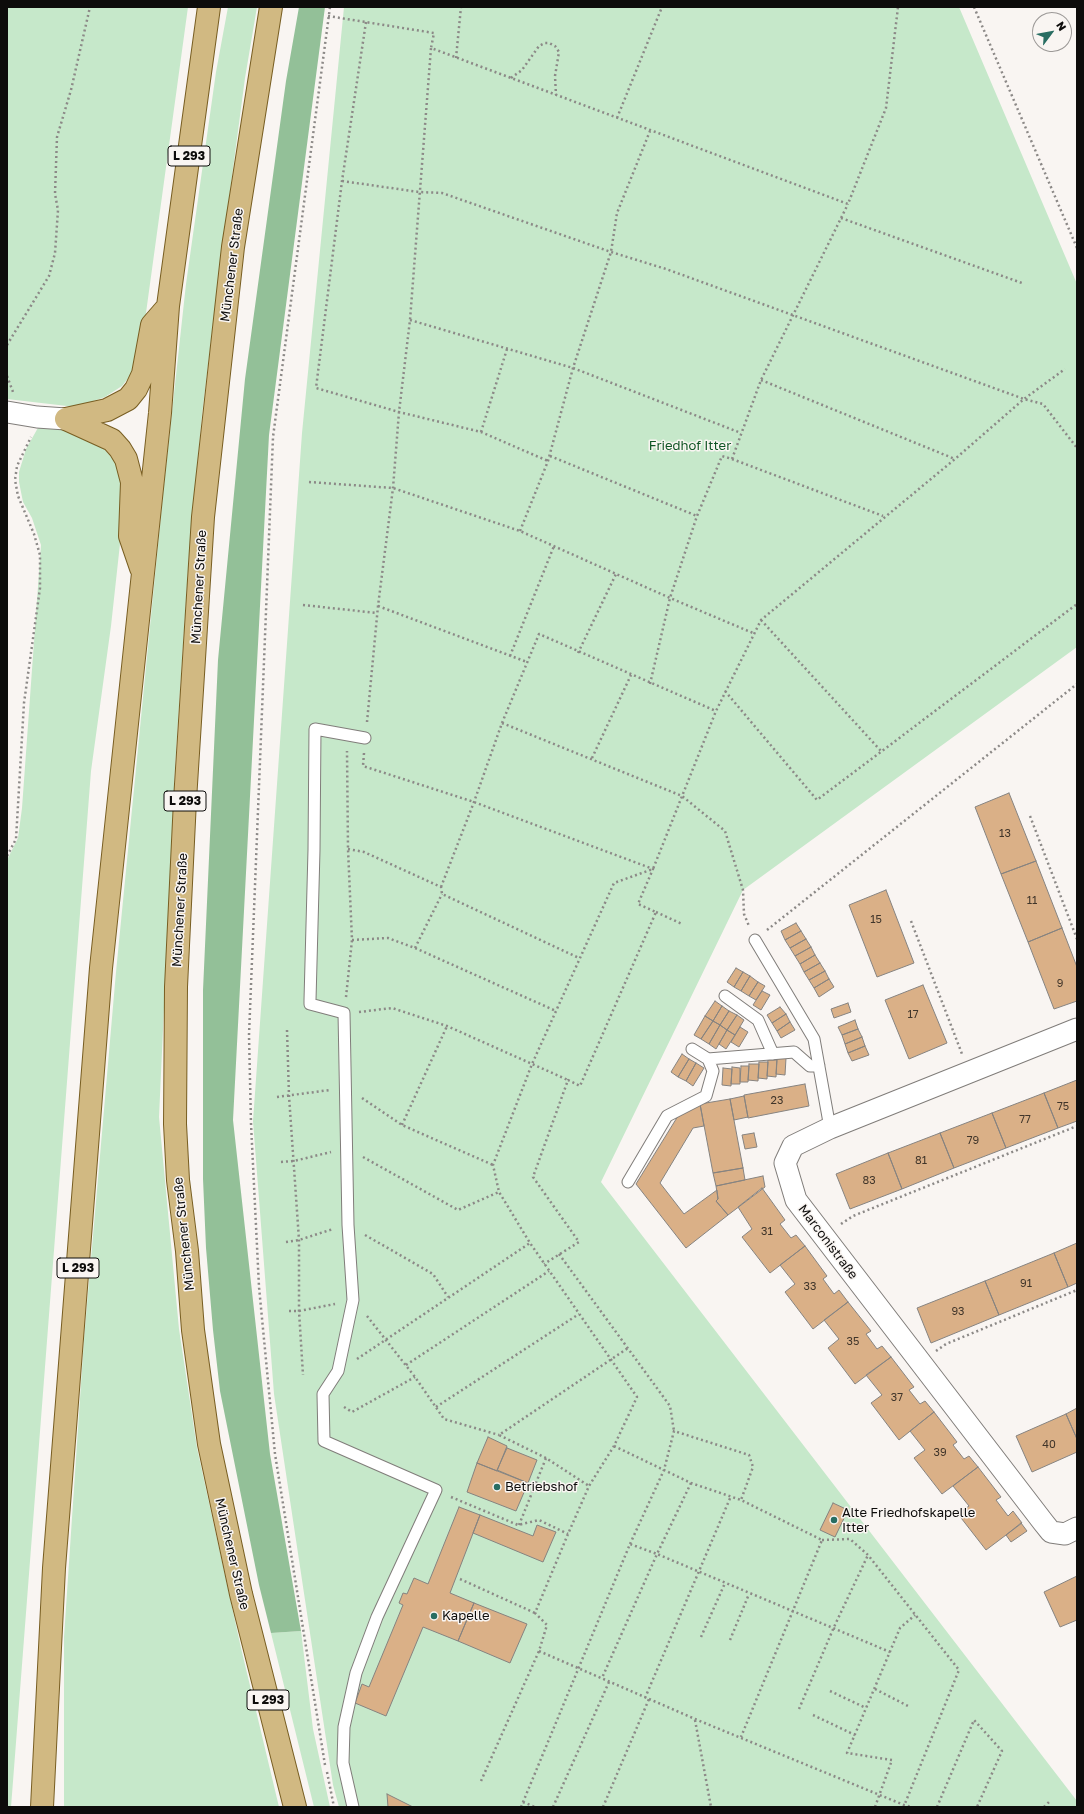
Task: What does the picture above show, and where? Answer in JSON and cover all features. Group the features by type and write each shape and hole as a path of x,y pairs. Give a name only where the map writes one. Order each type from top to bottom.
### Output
{"main road":[{"name":"L 293","path":"42,1807 54,1568 100,984 160,413 168,306 209,7"},
{"name":"Münchener Straße","path":"271,7 233,247 203,517 176,988 175,1124 178,1180 187,1251 193,1330 209,1444 241,1594 295,1807"},
{"path":"66,419 107,410 128,399 136,389 143,374 152,325 168,306"},
{"path":"66,419 112,440 126,459 132,482 130,536 143,575"}],"street":[{"path":"7,412 37,417 66,419"},
{"name":"Marconistraße","path":"1077,1029 830,1128 793,1146 785,1163 796,1200 1051,1532 1065,1534 1077,1528"}],"lane":[{"path":"353,1807 343,1763 344,1727 356,1673 377,1617 436,1490 324,1441 323,1394 338,1371 353,1300 348,1225 348,1148 344,1013 310,1004 315,729 365,738"},
{"path":"755,940 814,1039 830,1128"},
{"path":"725,996 758,1020 773,1054"},
{"path":"628,1182 667,1116 706,1096 713,1071 708,1059 692,1049"},
{"path":"708,1059 794,1052 810,1066 819,1066"}],"path":[{"path":"7,345 49,276 55,253 58,210 55,194 57,137 71,90 90,7"},
{"path":"330,7 273,437 249,1035 251,1124 259,1287 275,1454 319,1726 334,1807"},
{"path":"456,58 461,7"},
{"path":"617,118 662,7"},
{"path":"732,459 761,380 792,314 848,204 886,108 898,7"},
{"path":"974,7 1077,248"},
{"path":"328,16 434,33 431,48 410,320 399,412 393,488 377,613 363,766 474,802 653,869"},
{"path":"366,22 342,181 316,388 399,412 481,432 548,461"},
{"path":"511,78 522,70 539,46 549,43 555,46 559,52 555,76 556,95"},
{"path":"431,48 848,204"},
{"path":"520,531 550,456 573,368 611,252 617,213 650,131"},
{"path":"342,181 442,194 611,252 666,269 1024,399 1043,404 1077,448"},
{"path":"841,218 1022,283"},
{"path":"410,320 573,368 741,433"},
{"path":"481,432 506,349"},
{"path":"682,924 638,904 716,711 753,633 761,620 955,459 1024,399 1064,369"},
{"path":"761,380 955,459"},
{"path":"7,856 16,839 24,703 40,588 40,555 32,528 18,496 16,480 17,466 37,427 37,417"},
{"path":"550,456 697,516"},
{"path":"650,684 670,598 697,516 722,456 884,517"},
{"path":"309,482 393,488 520,531 670,598 753,633"},
{"path":"510,656 554,546"},
{"path":"578,653 616,574"},
{"path":"725,692 817,800 1077,604"},
{"path":"303,605 377,613"},
{"path":"378,606 527,662"},
{"path":"761,620 881,751"},
{"path":"414,948 442,894 441,887 474,802 502,722 539,634 578,653 716,711"},
{"path":"592,758 630,675"},
{"path":"502,722 682,796 725,831 743,890 744,914 755,940 1077,684"},
{"path":"347,734 348,849 352,940 344,1013 392,1008 447,1026 580,1086 656,912"},
{"path":"1030,816 1077,939"},
{"path":"348,849 364,852 441,887"},
{"path":"535,1613 589,1486 614,1446 637,1397 530,1243 499,1192 494,1165 532,1064 614,883 653,869"},
{"path":"442,894 579,958"},
{"path":"911,921 969,1071"},
{"path":"352,940 388,938 556,1011"},
{"path":"402,1125 447,1026"},
{"path":"287,1030 289,1096 299,1240 299,1311 304,1374"},
{"path":"544,1264 579,1242 534,1177 568,1080"},
{"path":"277,1097 345,1087 402,1125 494,1165"},
{"path":"823,1237 853,1216 1077,1126"},
{"path":"281,1162 294,1161 348,1148 458,1210 499,1192"},
{"path":"286,1242 299,1240 348,1225 433,1274 448,1297"},
{"path":"338,1371 530,1243"},
{"path":"521,1807 630,1544 664,1470 674,1431 670,1406 559,1254"},
{"path":"406,1365 549,1271"},
{"path":"921,1363 946,1344 1077,1290"},
{"path":"289,1311 299,1311 353,1300 386,1338 444,1419 499,1435 546,1458 589,1486"},
{"path":"436,1407 579,1314"},
{"path":"499,1435 628,1348"},
{"path":"344,1407 352,1412 415,1377"},
{"path":"674,1431 749,1455 753,1467 741,1500"},
{"path":"614,1446 691,1483 741,1500 822,1540 850,1539 868,1554 959,1670 904,1806"},
{"path":"518,1525 546,1458"},
{"path":"602,1678 657,1554 691,1483"},
{"path":"436,1490 518,1525 539,1520 568,1534"},
{"path":"646,1698 731,1496"},
{"path":"741,1737 822,1540"},
{"path":"630,1544 834,1627 890,1652"},
{"path":"799,1709 834,1627 868,1554"},
{"path":"460,1579 535,1613 547,1626 539,1651 481,1781"},
{"path":"701,1637 725,1583"},
{"path":"730,1640 750,1594"},
{"path":"875,1807 892,1760 847,1753 900,1628 915,1615"},
{"path":"539,1651 695,1719 880,1794 904,1806 912,1807"},
{"path":"553,1807 609,1682"},
{"path":"875,1689 908,1706"},
{"path":"830,1691 866,1708"},
{"path":"603,1807 649,1699"},
{"path":"813,1715 855,1735"},
{"path":"695,1719 711,1807"},
{"path":"937,1807 974,1720 1002,1751 977,1807"},
{"path":"1044,1807 1050,1801"},
{"path":"523,1802 535,1807"}],"green space":[{"path":"7,7 188,7 142,342 133,372 122,386 105,397 79,406 7,399"},
{"path":"228,7 257,7 245,78 218,282 202,415 189,554 175,767 159,1117 179,1329 197,1448 241,1648 279,1807 64,1807 64,1637 84,1339 116,972 163,494 186,284 216,72"},
{"path":"299,7 325,7 269,435 233,1120 270,1454 301,1631 271,1633 259,1585 220,1391 213,1330 206,1248 203,1179 203,990 218,660 245,379 286,81"},
{"name":"Friedhof Itter","path":"344,7 959,7 1077,284 1077,647 743,890 601,1182 1077,1801 1077,1807 339,1807 333,1785 274,1394 253,1121 302,433"},
{"path":"39,426 78,433 94,441 105,450 113,459 118,468 125,498 111,626 91,771 11,1807 7,1807 7,860 18,838 22,808 41,545 32,518 23,502 19,482 19,472 26,449"},
{"path":"301,1631 313,1729 330,1807 314,1807 271,1633"}],"building":[{"path":"1009,793 1036,861 1001,874 975,807"},
{"path":"1036,861 1062,928 1028,942 1001,874"},
{"path":"886,890 914,963 877,977 849,905"},
{"path":"796,923 801,931 785,940 781,931"},
{"path":"1062,928 1077,967 1077,1001 1054,1009 1028,942"},
{"path":"801,931 806,939 790,948 785,940"},
{"path":"806,939 811,947 795,956 790,948"},
{"path":"811,947 815,955 800,964 795,956"},
{"path":"815,955 820,963 804,972 800,964"},
{"path":"820,963 825,971 809,980 804,972"},
{"path":"736,968 743,972 734,987 727,982"},
{"path":"825,971 829,979 814,988 809,980"},
{"path":"743,972 750,976 741,991 734,987"},
{"path":"750,976 758,982 749,996 741,991"},
{"path":"829,979 834,987 819,997 814,988"},
{"path":"758,982 765,986 756,1000 749,996"},
{"path":"923,985 947,1043 909,1059 885,1000"},
{"path":"762,991 770,995 761,1010 753,1005"},
{"path":"715,1001 722,1006 713,1021 705,1016"},
{"path":"848,1003 851,1012 834,1018 831,1009"},
{"path":"722,1006 729,1011 720,1025 713,1021"},
{"path":"780,1007 786,1014 772,1023 767,1015"},
{"path":"729,1011 737,1015 727,1030 720,1025"},
{"path":"786,1014 790,1022 777,1031 772,1023"},
{"path":"737,1015 744,1020 735,1035 727,1030"},
{"path":"705,1016 713,1021 701,1039 694,1035"},
{"path":"855,1020 858,1029 842,1035 838,1027"},
{"path":"713,1021 720,1025 709,1044 701,1039"},
{"path":"790,1022 795,1030 781,1038 777,1031"},
{"path":"720,1025 727,1030 716,1049 709,1044"},
{"path":"740,1027 748,1032 739,1047 731,1042"},
{"path":"858,1029 862,1037 845,1044 842,1035"},
{"path":"727,1030 735,1035 726,1049 719,1044"},
{"path":"862,1037 865,1046 848,1053 845,1044"},
{"path":"865,1046 869,1055 852,1061 848,1053"},
{"path":"682,1054 689,1059 678,1077 671,1072"},
{"path":"777,1057 786,1058 785,1075 776,1074"},
{"path":"689,1059 696,1063 686,1081 678,1077"},
{"path":"768,1060 777,1060 776,1077 767,1076"},
{"path":"759,1062 768,1062 767,1079 758,1078"},
{"path":"696,1063 704,1068 693,1086 686,1081"},
{"path":"749,1064 759,1064 758,1081 748,1080"},
{"path":"741,1066 749,1066 748,1082 740,1082"},
{"path":"732,1067 740,1068 740,1084 731,1084"},
{"path":"723,1068 732,1069 731,1086 722,1085"},
{"path":"1077,1080 1077,1121 1058,1128 1044,1093"},
{"path":"805,1084 809,1106 748,1118 744,1095"},
{"path":"1044,1093 1058,1128 1006,1148 992,1113"},
{"path":"744,1096 748,1117 734,1120 730,1099"},
{"path":"730,1099 743,1168 713,1173 700,1104"},
{"path":"700,1104 704,1126 693,1128 660,1183 684,1214 717,1190 718,1199 716,1201 728,1215 686,1248 636,1184 678,1116"},
{"path":"992,1113 1006,1148 954,1168 940,1133"},
{"path":"754,1133 757,1147 745,1149 742,1135"},
{"path":"940,1133 954,1168 902,1189 888,1153"},
{"path":"888,1153 902,1189 850,1209 836,1174"},
{"path":"743,1168 745,1180 716,1186 713,1173"},
{"path":"763,1176 765,1187 728,1215 716,1201 718,1199 716,1186"},
{"path":"762,1188 785,1220 780,1224 791,1238 796,1235 805,1246 770,1273 742,1237 752,1229 738,1207"},
{"path":"1077,1243 1077,1283 1068,1287 1054,1253"},
{"path":"805,1246 827,1276 823,1279 834,1294 839,1290 848,1302 813,1329 785,1292 795,1284 780,1265"},
{"path":"1054,1253 1068,1287 999,1315 985,1281"},
{"path":"985,1281 999,1315 931,1343 917,1308"},
{"path":"848,1302 871,1331 866,1334 877,1349 882,1346 891,1357 855,1384 828,1348 839,1339 824,1320"},
{"path":"891,1357 914,1387 909,1390 920,1404 925,1401 934,1412 899,1440 871,1403 882,1395 866,1375"},
{"path":"1077,1408 1077,1439 1066,1414"},
{"path":"934,1412 957,1442 953,1445 964,1459 969,1456 978,1467 942,1494 914,1458 925,1450 910,1431"},
{"path":"1066,1414 1077,1439 1077,1452 1032,1472 1016,1436"},
{"path":"488,1437 507,1446 497,1471 477,1463"},
{"path":"507,1448 537,1460 528,1483 497,1470"},
{"name":"Betriebshof","path":"477,1463 528,1483 516,1511 467,1492"},
{"path":"978,1467 1001,1497 996,1500 1008,1516 1013,1511 1022,1523 986,1550 958,1514 969,1506 953,1486"},
{"name":"Alte Friedhofskapelle Itter","path":"833,1503 848,1510 835,1537 820,1530"},
{"name":"Kapelle","path":"459,1507 480,1515 450,1593 474,1603 458,1641 423,1627 386,1716 355,1703 362,1684 369,1687 403,1605 399,1603 403,1593 407,1594 414,1578 428,1584"},
{"path":"480,1515 533,1536 537,1525 556,1532 543,1562 473,1533"},
{"path":"1021,1523 1027,1531 1011,1542 1006,1535"},
{"path":"1077,1576 1077,1620 1060,1627 1044,1592"},
{"path":"474,1603 527,1624 510,1663 458,1641"},
{"path":"387,1794 413,1807 388,1807"}],"place":[{"name":"Betriebshof","path":"497,1487"},
{"name":"Alte Friedhofskapelle Itter","path":"834,1520"},
{"name":"Kapelle","path":"434,1616"}]}
